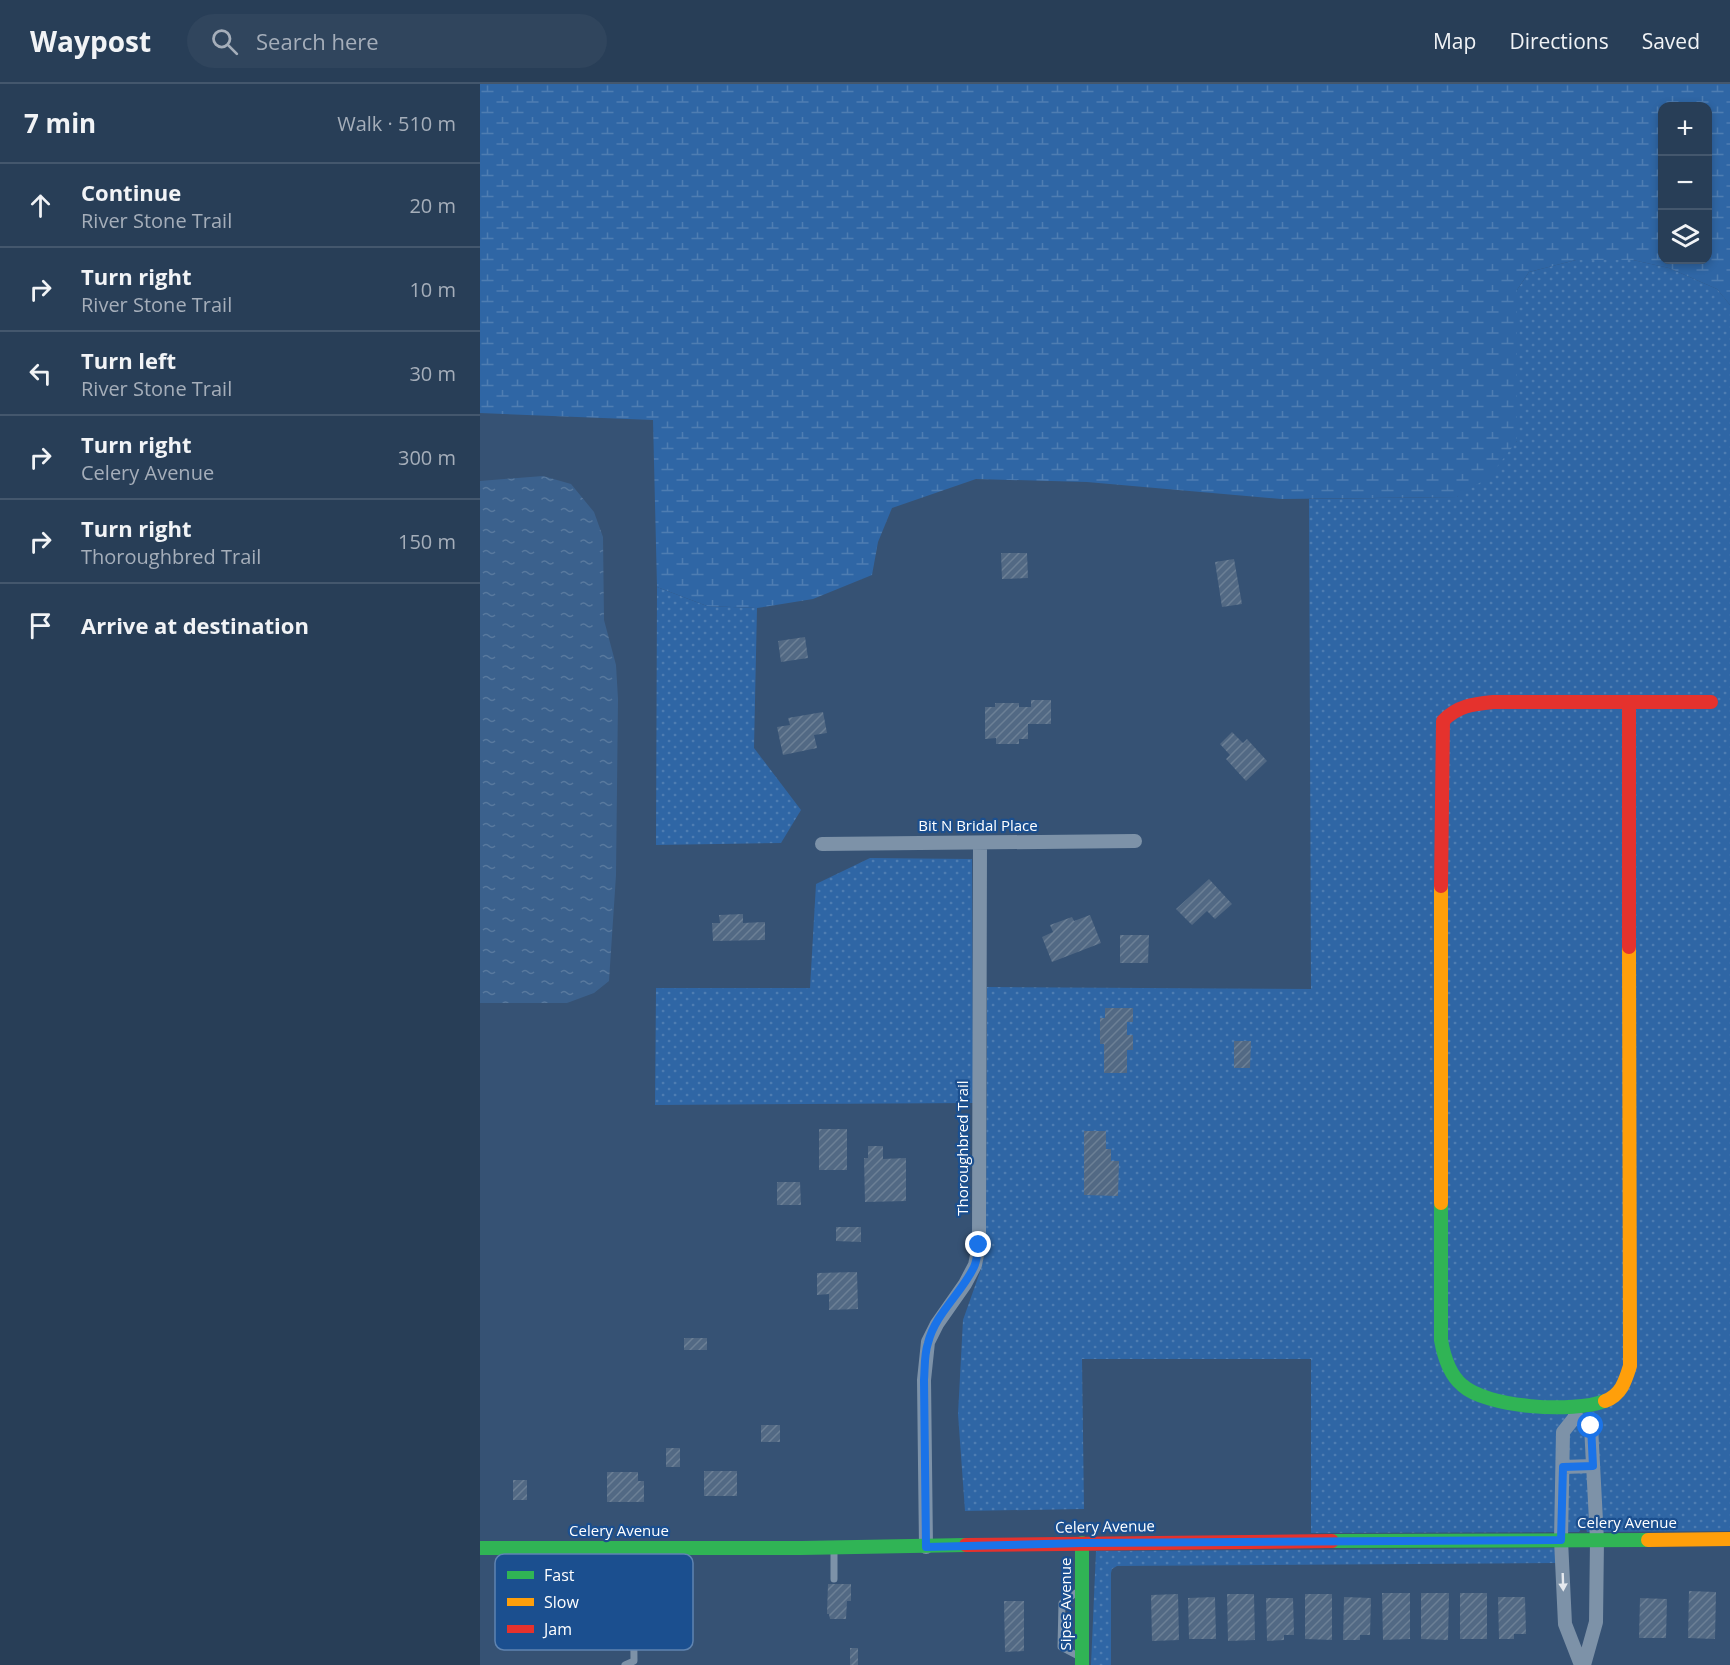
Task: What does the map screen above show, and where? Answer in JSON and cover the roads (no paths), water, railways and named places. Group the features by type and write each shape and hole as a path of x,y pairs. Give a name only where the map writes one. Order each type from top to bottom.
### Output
{"street":[{"path":"1629,702 1630,1366 1624,1387 1613,1399 1575,1412 1502,1402 1469,1392 1455,1379 1444,1360 1441,1340 1440,1129 1443,721 1452,710 1493,702 1629,702 1711,702"},
{"name":"Bit N Bridal Place","path":"822,844 1135,841"},
{"name":"Thoroughbred Trail","path":"926,1547 924,1380 928,1341 936,1324 965,1284 975,1265 979,1245 980,844"},
{"path":"1575,1412 1591,1426 1597,1540 1596,1622 1582,1665"},
{"path":"1575,1412 1563,1432 1561,1540 1565,1624 1582,1665"},
{"path":"1563,1467 1593,1466"},
{"name":"Celery Avenue","path":"480,1548 834,1548 1082,1543 1730,1539"},
{"name":"Sipes Avenue","path":"1082,1543 1082,1662"}],"lane":[{"path":"633,1548 633,1554"},
{"path":"834,1548 834,1579"},
{"path":"1082,1588 1062,1603 1061,1647 1082,1662"},
{"path":"624,1665 634,1661 634,1650"}],"water":[{"path":"543,476 571,484 594,512 603,537 604,620 616,665 618,699 616,875 609,981 594,993 567,1003 480,1003 480,481"}]}
